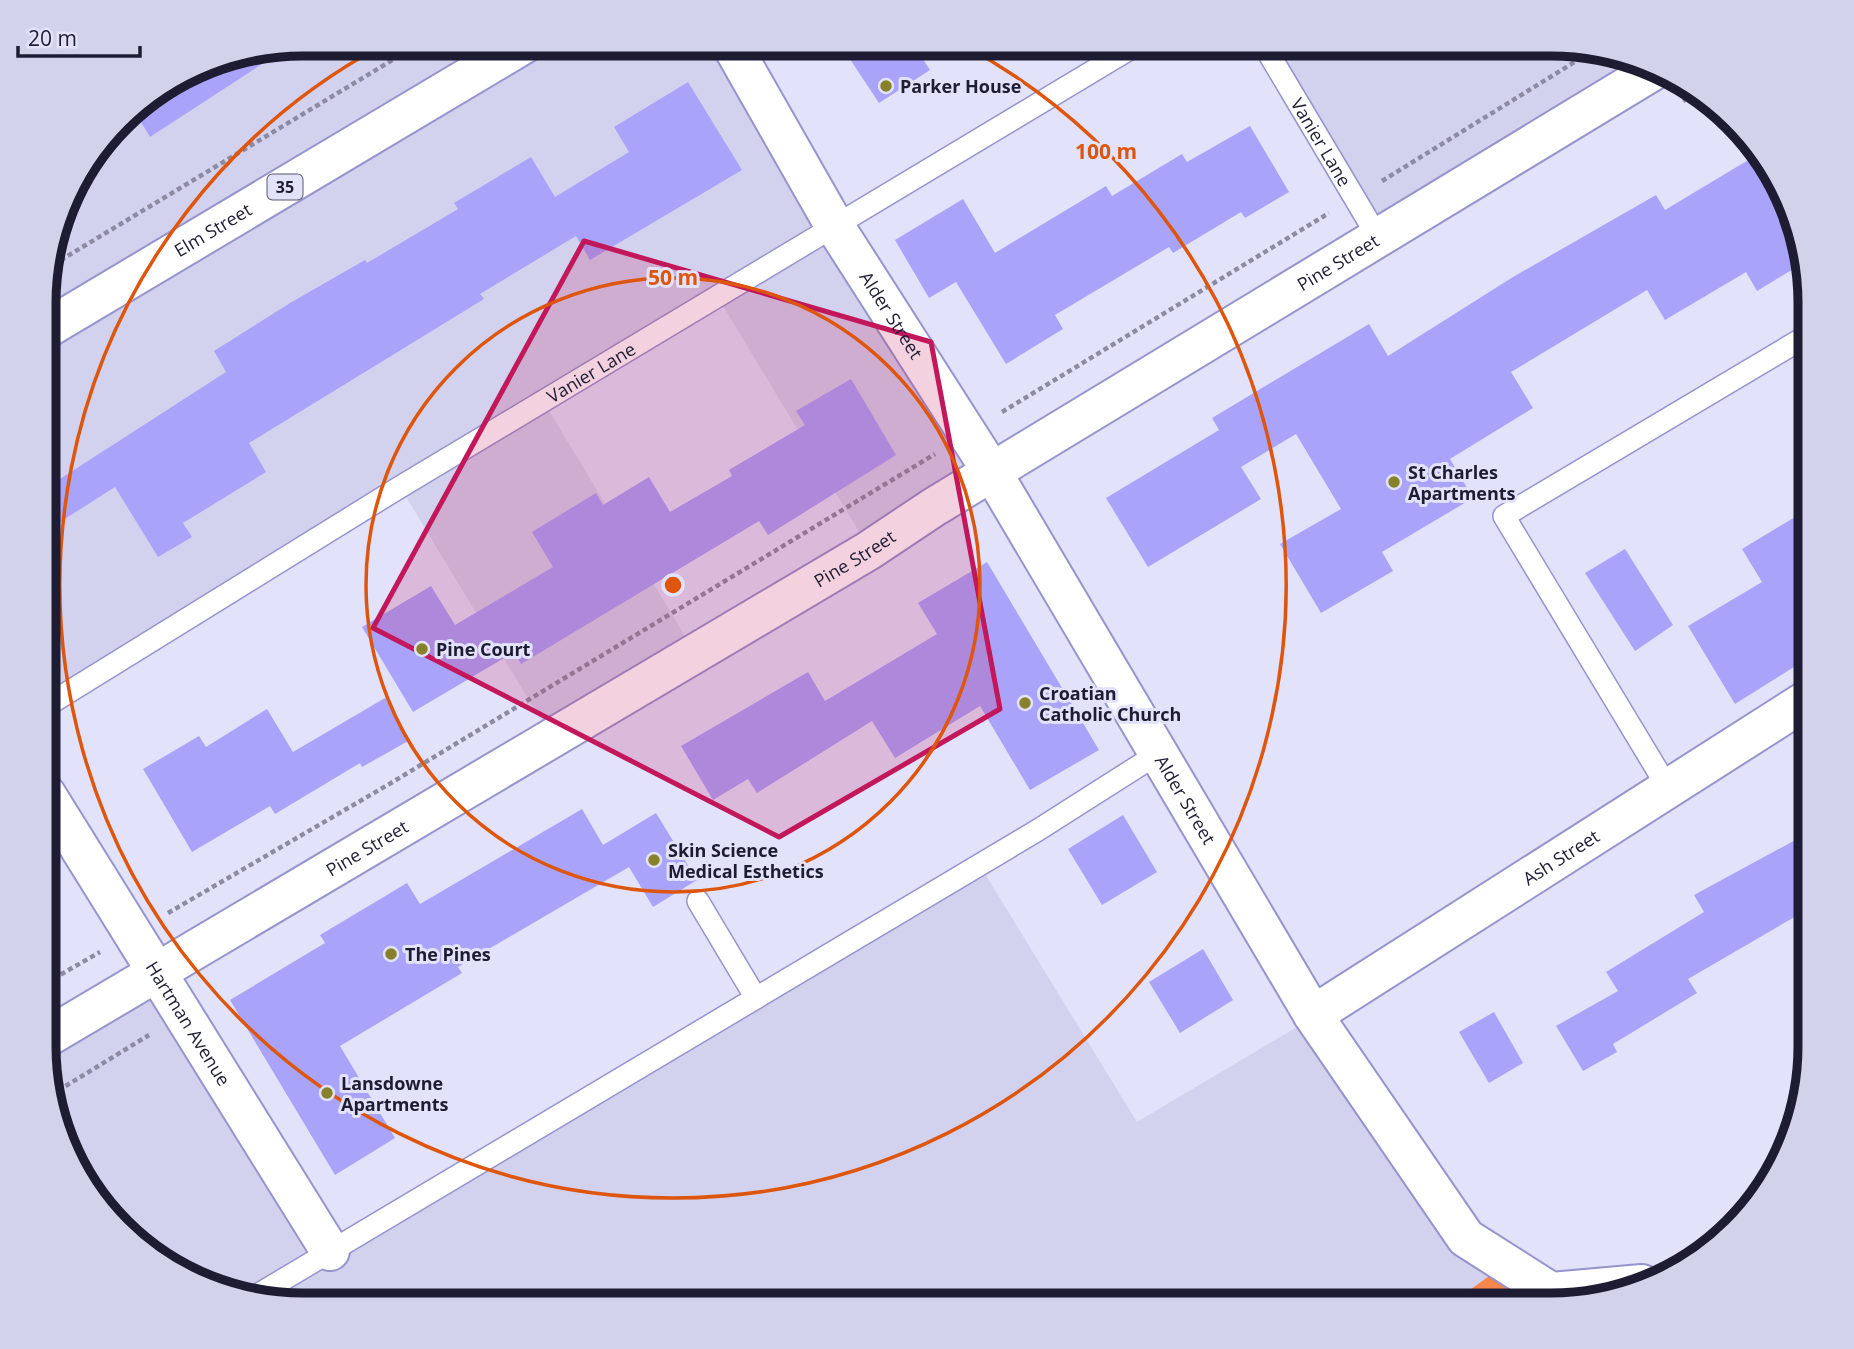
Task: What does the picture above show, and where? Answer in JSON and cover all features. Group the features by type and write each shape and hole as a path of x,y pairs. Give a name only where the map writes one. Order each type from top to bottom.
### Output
{"street":[{"name":"Elm Street","path":"56,323 504,56"},
{"name":"Alder Street","path":"738,56 834,225 992,472 1313,1015 1466,1238 1551,1292 1601,1288"},
{"name":"Pine Street","path":"57,1032 553,740 1646,75"},
{"name":"Ash Street","path":"1313,1015 1798,706"},
{"name":"Hartman Avenue","path":"57,811 159,971 330,1251"}],"lane":[{"name":"Vanier Lane","path":"57,699 388,494 1118,57"},
{"name":"Vanier Lane","path":"1271,57 1379,239"},
{"path":"1668,788 1504,516 1797,342"},
{"path":"266,1290 1038,830 1159,753"},
{"path":"698,901 756,998"}],"path":[{"path":"60,261 399,56"},
{"path":"57,977 403,776 1581,58"}],"highlighted area":[{"path":"584,241 931,342 1000,709 779,837 373,628"}],"shaded area":[{"path":"303,56 732,56 992,472 869,548 717,296 543,401 696,654 553,740 400,487 57,699 56,303 64,239 89,180 117,140 140,117 180,89 239,64"},
{"path":"1271,57 1567,57 1615,64 1644,74 1379,236"},
{"path":"985,874 1137,1122 1307,1021 1496,1271 1466,1293 271,1291 224,1280 180,1260 140,1232 117,1209 89,1169 69,1125 58,1078 57,1038 157,979 328,1259"},
{"path":"1496,1271 1532,1293 1466,1293"}],"building":[{"name":"Parker House","path":"848,56 921,56 930,70 879,103"},
{"path":"271,58 150,137 139,118 166,98 224,69"},
{"path":"688,82 742,170 590,260 576,236 480,294 484,299 249,443 266,472 183,523 192,537 158,557 115,487 56,524 56,481 226,372 214,351 290,303 365,260 367,263 458,209 454,203 531,157 555,197 629,152 614,127"},
{"path":"1250,126 1289,192 1245,218 1241,212 1173,253 1169,247 1055,315 1063,329 1006,364 956,282 929,298 895,240 963,199 995,253 1106,186 1112,196 1182,154 1187,162"},
{"path":"1750,159 1779,209 1790,239 1795,268 1757,291 1746,272 1665,320 1647,290 1511,372 1533,408 1450,459 1473,498 1382,552 1393,571 1321,613 1280,544 1341,509 1296,434 1241,467 1261,499 1148,567 1106,498 1219,430 1212,418 1369,324 1388,356 1513,277 1656,195 1665,210"},
{"path":"851,379 896,455 768,535 759,521 521,664 514,652 413,712 362,627 431,586 455,625 553,567 532,532 596,493 603,505 649,477 670,512 732,476 729,470 805,425 796,411"},
{"path":"1797,516 1797,665 1735,704 1688,626 1762,582 1742,549"},
{"path":"1625,549 1673,625 1635,651 1585,573"},
{"path":"987,562 1099,750 1030,790 980,706 895,758 872,721 757,793 748,779 713,800 681,746 808,672 825,701 937,634 918,603"},
{"path":"385,698 410,740 362,767 360,763 275,814 270,806 192,852 143,769 199,736 206,747 267,709 293,752"},
{"path":"582,809 603,845 656,813 697,880 653,907 629,867 458,967 462,973 340,1046 395,1138 335,1175 230,1000 325,943 320,935 407,883 420,904"},
{"path":"1123,815 1157,872 1102,905 1068,849"},
{"path":"1798,839 1798,915 1688,979 1697,993 1613,1044 1617,1052 1583,1071 1556,1026 1618,991 1606,972 1704,912 1694,895"},
{"path":"1203,949 1233,1000 1180,1033 1149,982"},
{"path":"1494,1012 1523,1063 1489,1083 1459,1032"}],"place":[{"name":"Parker House","path":"886,86"},
{"name":"St Charles Apartments","path":"1394,482"},
{"name":"Pine Court","path":"422,649"},
{"name":"Croatian Catholic Church","path":"1025,703"},
{"name":"Skin Science Medical Esthetics","path":"654,860"},
{"name":"The Pines","path":"391,954"},
{"name":"Lansdowne Apartments","path":"327,1093"}]}
